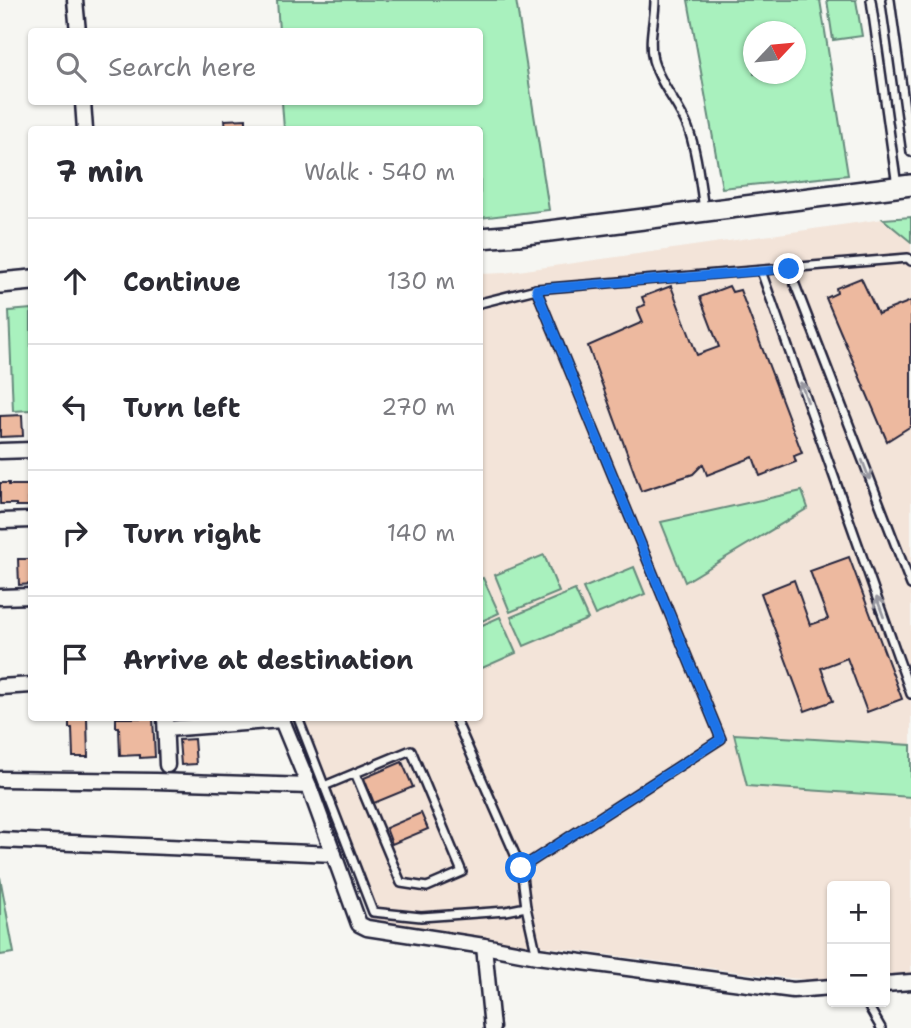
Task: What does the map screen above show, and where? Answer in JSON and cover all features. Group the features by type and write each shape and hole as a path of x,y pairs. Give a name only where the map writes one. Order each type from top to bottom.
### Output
{"street":[{"path":"75,0 78,28"},
{"path":"83,105 85,126"},
{"path":"483,238 904,186"},
{"path":"0,276 28,273"},
{"path":"0,283 28,280"},
{"path":"0,451 28,450"},
{"path":"2,521 28,520"},
{"path":"0,597 28,596"},
{"path":"0,687 28,684"},
{"path":"167,765 165,723 224,721"},
{"path":"283,721 359,924 367,928 537,956 793,990 827,987"},
{"path":"0,779 309,786"},
{"path":"0,840 334,854"},
{"path":"484,946 492,1028"},
{"path":"890,984 911,982"}],"lane":[{"path":"655,0 650,45 660,77 684,118 691,136 705,211"},
{"path":"871,0 904,186"},
{"path":"890,0 911,152"},
{"path":"483,302 536,289 908,258 911,261"},
{"path":"789,269 911,585"},
{"path":"761,271 911,694"},
{"path":"521,868 721,739 536,289"},
{"path":"299,721 373,912 421,917 526,907"},
{"path":"456,721 521,868 537,956"},
{"path":"324,786 355,773 411,750 462,872 427,887 401,883 355,773"},
{"path":"869,1007 881,1028"}],"shaded area":[{"path":"911,217 911,974 890,976 890,881 827,881 827,979 786,978 372,924 293,721 483,721 483,274"}],"green space":[{"path":"277,0 516,0 549,210 483,218 483,126 284,126 282,105 483,105 483,28 279,28"},
{"path":"688,0 820,0 848,175 722,188"},
{"path":"827,0 856,0 862,36 833,40"},
{"path":"911,217 911,242 883,219"},
{"path":"28,309 28,410 13,411 9,311"},
{"path":"802,491 808,508 685,582 661,522"},
{"path":"544,555 559,592 510,612 495,575"},
{"path":"634,567 645,594 595,615 583,588"},
{"path":"483,578 499,613 483,621"},
{"path":"575,590 588,619 524,646 511,617"},
{"path":"500,617 516,653 483,668 483,625"},
{"path":"734,734 911,745 911,797 747,786"},
{"path":"0,877 14,953 0,955"}],"building":[{"path":"246,119 246,126 226,126 225,120"},
{"path":"861,278 878,314 911,301 911,426 887,441 826,298 837,293 836,288"},
{"path":"671,286 697,355 719,347 700,297 729,286 732,292 740,290 802,453 794,456 796,462 760,476 753,457 707,475 703,464 693,474 641,491 588,346 643,322 637,308 645,305 642,297"},
{"path":"22,415 23,436 0,437 0,416"},
{"path":"0,483 28,485 28,506 0,504"},
{"path":"849,557 902,699 867,712 847,658 821,668 833,701 805,711 761,593 794,580 810,625 828,619 810,571"},
{"path":"18,559 28,559 28,584 19,585"},
{"path":"69,721 87,721 88,757 73,757 72,728 69,728"},
{"path":"116,721 153,721 155,757 120,756 119,727 116,727"},
{"path":"194,739 196,764 181,765 179,740"},
{"path":"402,762 413,787 374,803 364,778"},
{"path":"421,813 428,829 392,844 386,828"}],"route":[{"path":"521,868 721,739 536,289 789,269"}]}
